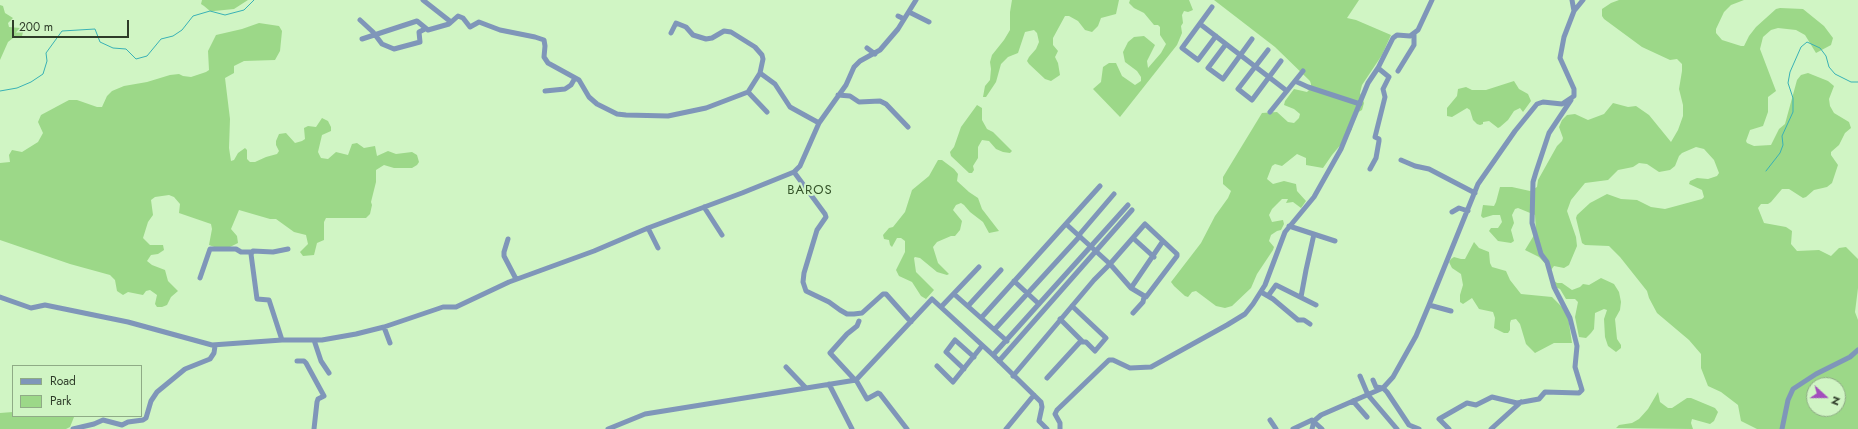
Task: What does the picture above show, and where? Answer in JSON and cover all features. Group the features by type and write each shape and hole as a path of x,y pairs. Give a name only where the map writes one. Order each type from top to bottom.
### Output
{"street":[{"path":"423,0 451,22"},
{"path":"0,297 31,308 45,305 128,322 215,346 282,340 314,340 356,334 384,327 438,308 456,307 516,279 594,251 648,228 794,172 800,166 820,123 846,85 857,63 875,54 894,35 916,0"},
{"path":"1398,71 1414,45 1414,34 1423,22 1432,0"},
{"path":"1572,0 1574,11"},
{"path":"1449,429 1439,419 1467,403 1476,405 1492,397 1517,403 1539,399 1545,392 1579,392 1582,390 1575,366 1577,346 1570,318 1554,287 1547,262 1541,254 1532,223 1533,182 1536,172 1549,133 1571,99 1574,89 1560,56 1564,37 1574,11 1583,0"},
{"path":"1212,7 1182,48 1198,60 1216,36"},
{"path":"909,12 929,22"},
{"path":"360,20 383,45 396,49 420,42 419,32 451,22 460,16 470,27 480,23 500,30 543,39 546,46 544,57 548,63 581,82 593,101 612,112 626,115 653,117 674,115 706,108 748,92 760,73 763,59 762,54 755,47 731,32 724,31 712,38 706,39 693,35 686,27 676,23 671,33"},
{"path":"898,16 904,19"},
{"path":"362,39 417,21 425,29"},
{"path":"1200,24 1287,91"},
{"path":"1060,429 1060,423 1055,414 1057,410 1109,360 1113,360 1130,368 1151,367 1186,349 1245,314 1261,292 1275,262 1281,239 1289,226 1314,197 1341,149 1368,83 1395,36 1414,34"},
{"path":"1226,44 1208,68 1222,79 1252,39"},
{"path":"868,48 875,54"},
{"path":"1268,50 1238,89 1252,100 1281,61"},
{"path":"1370,168 1376,158 1379,138 1375,137 1385,97 1383,89 1389,77 1378,68"},
{"path":"1270,112 1303,71"},
{"path":"760,73 775,84 793,109 820,123"},
{"path":"545,91 566,89 571,85 575,78"},
{"path":"1295,81 1308,87 1360,104"},
{"path":"748,92 767,112"},
{"path":"838,95 850,96 859,102 880,101 886,104 908,127"},
{"path":"1312,429 1314,421 1321,415 1383,388 1393,377 1404,358 1429,305 1478,184 1536,104 1543,102 1562,104 1571,99"},
{"path":"1401,160 1415,166 1428,169 1475,193"},
{"path":"794,172 826,217 817,230 804,273 803,282 806,291 829,302 847,314 862,313 883,294 886,294 911,322"},
{"path":"982,317 1100,186"},
{"path":"995,329 1080,236 1114,194"},
{"path":"993,355 1128,205"},
{"path":"704,207 722,235"},
{"path":"1452,212 1459,208 1468,211"},
{"path":"999,361 1132,210"},
{"path":"1013,376 1072,306 1149,219"},
{"path":"1066,224 1097,251 1131,288 1144,297"},
{"path":"1144,297 1147,297 1177,256 1177,254 1145,224"},
{"path":"1289,226 1335,241"},
{"path":"648,228 658,248"},
{"path":"1301,297 1314,234"},
{"path":"1133,238 1154,257"},
{"path":"508,239 504,256 516,279"},
{"path":"1131,288 1154,257 1163,241"},
{"path":"200,278 210,250 236,249 241,252 273,252 288,249"},
{"path":"251,252 257,299 270,300 282,340"},
{"path":"941,308 979,267"},
{"path":"968,306 1001,270"},
{"path":"1014,281 1040,304"},
{"path":"1268,296 1276,285 1316,305"},
{"path":"1261,292 1298,320 1304,320 1310,324"},
{"path":"954,294 982,317 1007,341"},
{"path":"1133,313 1144,302 1144,297"},
{"path":"608,429 645,414 805,387 856,380 932,299 1041,402 1042,407 1038,421 1047,429"},
{"path":"1429,305 1451,311"},
{"path":"1060,320 1095,351 1106,338 1072,306"},
{"path":"859,321 857,326 847,334 830,353 856,380 867,399 878,393 880,394 907,429"},
{"path":"384,327 390,343"},
{"path":"314,340 321,361 329,373"},
{"path":"964,369 946,352 955,340 974,357"},
{"path":"1047,378 1082,341"},
{"path":"73,429 94,424 103,420 122,424 143,420 146,418 151,401 157,392 185,369 210,359 214,353 215,346"},
{"path":"937,366 953,382 982,346"},
{"path":"1782,429 1788,400 1793,390 1816,374 1850,357 1858,350"},
{"path":"297,362 304,361 306,363 324,396 318,399 317,402 314,429"},
{"path":"786,367 805,387"},
{"path":"1360,376 1368,395 1397,429"},
{"path":"1373,380 1376,387 1383,388 1409,425 1419,429"},
{"path":"829,384 852,429"},
{"path":"1006,429 1034,395"},
{"path":"1353,401 1367,417"},
{"path":"1491,429 1521,402"},
{"path":"1270,420 1276,429"},
{"path":"1293,429 1311,420 1322,429"}],"green space":[{"path":"202,0 248,0 234,9 210,11 201,4"},
{"path":"1012,0 1119,0 1116,14 1101,18 1098,26 1092,32 1085,30 1078,21 1069,16 1065,16 1053,38 1053,45 1058,51 1055,57 1058,63 1060,75 1051,81 1045,79 1027,61 1036,49 1039,42 1037,33 1034,30 1025,32 1018,53 1008,57 1001,64 996,82 986,97 983,97 985,86 990,80 990,62 992,55 1010,30"},
{"path":"1130,0 1189,0 1193,10 1188,12 1184,11 1182,15 1183,23 1181,26 1182,33 1177,45 1120,117 1093,89 1101,82 1103,67 1109,63 1116,63 1122,76 1135,85 1141,81 1141,77 1137,71 1125,62 1123,52 1128,42 1134,37 1144,36 1155,45 1147,61 1148,68 1161,53 1166,44 1160,35 1160,27 1158,25 1154,25 1144,13 1134,8 1129,3"},
{"path":"1214,0 1359,0 1347,18 1356,20 1391,35 1382,55 1362,85 1360,93 1364,103 1362,110 1353,115 1352,129 1323,168 1306,165 1306,158 1297,154 1282,166 1275,164 1272,166 1267,179 1273,184 1284,181 1296,184 1297,191 1306,201 1301,208 1293,202 1286,203 1288,199 1282,199 1272,209 1269,215 1272,222 1283,220 1284,224 1281,230 1271,235 1269,241 1274,247 1273,250 1257,274 1251,288 1232,306 1225,308 1216,306 1196,291 1192,292 1188,297 1185,296 1171,282 1201,243 1215,216 1228,198 1231,191 1223,184 1223,177 1262,113 1277,112 1288,122 1294,123 1299,118 1300,114 1294,109 1284,105 1285,101 1294,89 1307,92 1311,88 1311,84 1310,81 1275,47"},
{"path":"1619,0 1744,0 1731,5 1724,12 1716,29 1716,33 1722,40 1744,46 1756,27 1776,9 1780,8 1803,9 1824,26 1833,38 1831,45 1816,53 1805,35 1796,30 1778,28 1771,30 1763,37 1760,49 1776,91 1768,97 1768,112 1763,126 1750,130 1746,141 1754,146 1771,145 1779,129 1785,124 1797,80 1801,75 1808,73 1828,81 1834,86 1829,99 1830,106 1834,113 1849,122 1851,128 1845,133 1839,145 1831,152 1831,155 1838,165 1832,183 1827,187 1814,190 1803,198 1789,189 1782,189 1771,202 1768,204 1761,204 1758,208 1764,223 1786,227 1792,231 1791,244 1797,251 1819,250 1831,256 1839,248 1846,247 1858,259 1858,288 1855,312 1858,320 1858,429 1757,429 1741,421 1738,405 1721,392 1708,386 1701,368 1701,354 1689,340 1657,313 1647,291 1620,257 1609,246 1585,245 1582,243 1576,218 1577,215 1590,203 1607,194 1621,199 1637,200 1651,207 1665,209 1702,199 1704,197 1702,190 1689,184 1690,181 1697,178 1708,179 1717,176 1719,173 1714,160 1704,149 1696,147 1682,153 1679,156 1675,166 1670,170 1659,172 1647,164 1639,163 1633,167 1618,170 1608,180 1585,183 1571,200 1567,211 1576,237 1577,246 1569,265 1564,268 1554,266 1551,270 1539,257 1525,250 1536,232 1535,215 1518,208 1515,209 1512,215 1514,223 1511,230 1514,241 1511,243 1498,241 1489,231 1491,228 1498,228 1502,222 1500,215 1493,215 1483,218 1481,216 1483,205 1494,206 1500,187 1512,187 1530,191 1537,187 1538,180 1557,146 1562,141 1563,138 1559,127 1562,120 1567,115 1575,114 1588,120 1604,114 1613,103 1628,107 1636,106 1649,115 1671,142 1678,130 1683,116 1683,105 1679,89 1682,64 1677,59 1670,60 1642,47 1604,19 1602,16 1602,9"},
{"path":"0,5 3,6 5,13 13,18 8,23 9,27 20,28 23,32 22,36 13,38 8,42 0,60"},
{"path":"259,23 279,26 282,31 280,51 275,60 244,61 234,66 234,73 225,78 230,119 229,148 231,161 234,160 238,153 245,148 247,150 247,159 250,162 255,162 277,154 279,151 276,141 279,134 286,133 295,143 302,141 305,139 304,128 308,126 316,127 322,118 328,121 331,131 322,135 318,152 321,158 328,159 336,152 348,155 352,144 357,143 364,148 375,146 377,156 388,151 396,154 412,152 417,155 419,162 412,168 394,168 384,165 376,170 376,182 371,202 372,205 370,214 366,218 326,218 324,222 324,240 317,243 314,255 303,256 300,252 308,244 306,235 294,232 276,219 270,219 239,210 231,229 237,236 238,243 230,247 217,248 209,245 212,229 211,224 179,213 180,204 174,197 169,195 155,197 151,200 153,215 148,222 143,238 150,245 163,245 164,250 158,254 151,255 147,261 152,265 165,270 168,281 178,291 171,297 167,305 162,307 157,307 155,304 157,295 150,290 146,291 143,295 128,292 123,295 117,291 115,280 110,275 70,264 0,240 0,163 10,162 9,155 12,150 22,152 38,142 43,133 38,122 41,115 69,100 77,100 97,107 102,107 107,96 112,91 124,86 147,82 170,75 179,74 191,77 206,72 209,70 208,51 216,35 242,29"},
{"path":"1514,81 1519,89 1528,94 1531,101 1523,112 1520,108 1514,111 1508,120 1500,127 1498,128 1489,121 1483,122 1483,124 1480,125 1477,124 1473,120 1470,110 1467,108 1452,117 1447,116 1447,108 1457,96 1458,89 1466,87 1472,90 1486,90"},
{"path":"977,105 982,108 982,120 987,129 993,132 1012,151 1010,153 1003,152 996,149 989,141 982,140 978,147 978,158 973,166 974,170 972,173 969,173 951,156 950,152 954,147 961,127"},
{"path":"938,160 942,160 954,169 958,174 957,181 978,198 982,209 999,231 989,233 983,222 970,212 964,205 961,203 956,205 953,210 962,221 960,230 955,236 951,236 937,242 933,247 938,263 949,274 947,275 937,272 920,258 914,258 916,272 934,290 926,299 921,296 912,282 899,276 896,270 905,252 905,241 901,238 897,238 892,247 889,240 884,239 883,235 889,228 893,227 905,212 912,190 929,176"},
{"path":"1474,242 1479,248 1489,252 1492,267 1506,271 1510,280 1521,294 1552,297 1565,310 1568,317 1572,343 1554,343 1535,353 1526,344 1520,324 1516,319 1511,320 1510,330 1508,333 1504,333 1494,328 1495,318 1493,312 1479,309 1472,298 1463,304 1460,302 1460,295 1463,285 1461,274 1452,268 1449,262 1454,257 1465,259"},
{"path":"1601,278 1614,284 1619,292 1621,302 1620,310 1615,319 1617,339 1621,345 1621,348 1616,352 1608,346 1605,337 1604,319 1607,310 1604,309 1595,313 1594,329 1586,338 1579,337 1575,317 1578,302 1575,299 1566,299 1560,289 1555,287 1553,280 1557,283 1562,283 1572,290 1583,284 1589,285"},
{"path":"1658,392 1660,402 1668,408 1672,408 1687,398 1691,398 1715,408 1718,412 1714,421 1710,424 1692,419 1691,423 1693,429 1616,428 1619,425 1632,423 1639,419 1648,409"},
{"path":"12,412 12,417 74,417 70,427 66,429 0,429 0,413"}],"waterway":[{"path":"0,91 17,88 31,82 43,74 47,61 46,53 62,31 95,29 100,42 113,48 126,49 136,59 147,56 161,39 173,36 182,30 193,16 210,11 225,15 244,10 254,0"},
{"path":"1766,171 1780,153 1783,145 1782,136 1793,112 1793,98 1788,83 1790,72 1801,47 1807,42 1820,48 1826,56 1829,67 1835,74 1851,82 1858,82"}],"district":[{"name":"BAROS","path":"810,191"}]}
